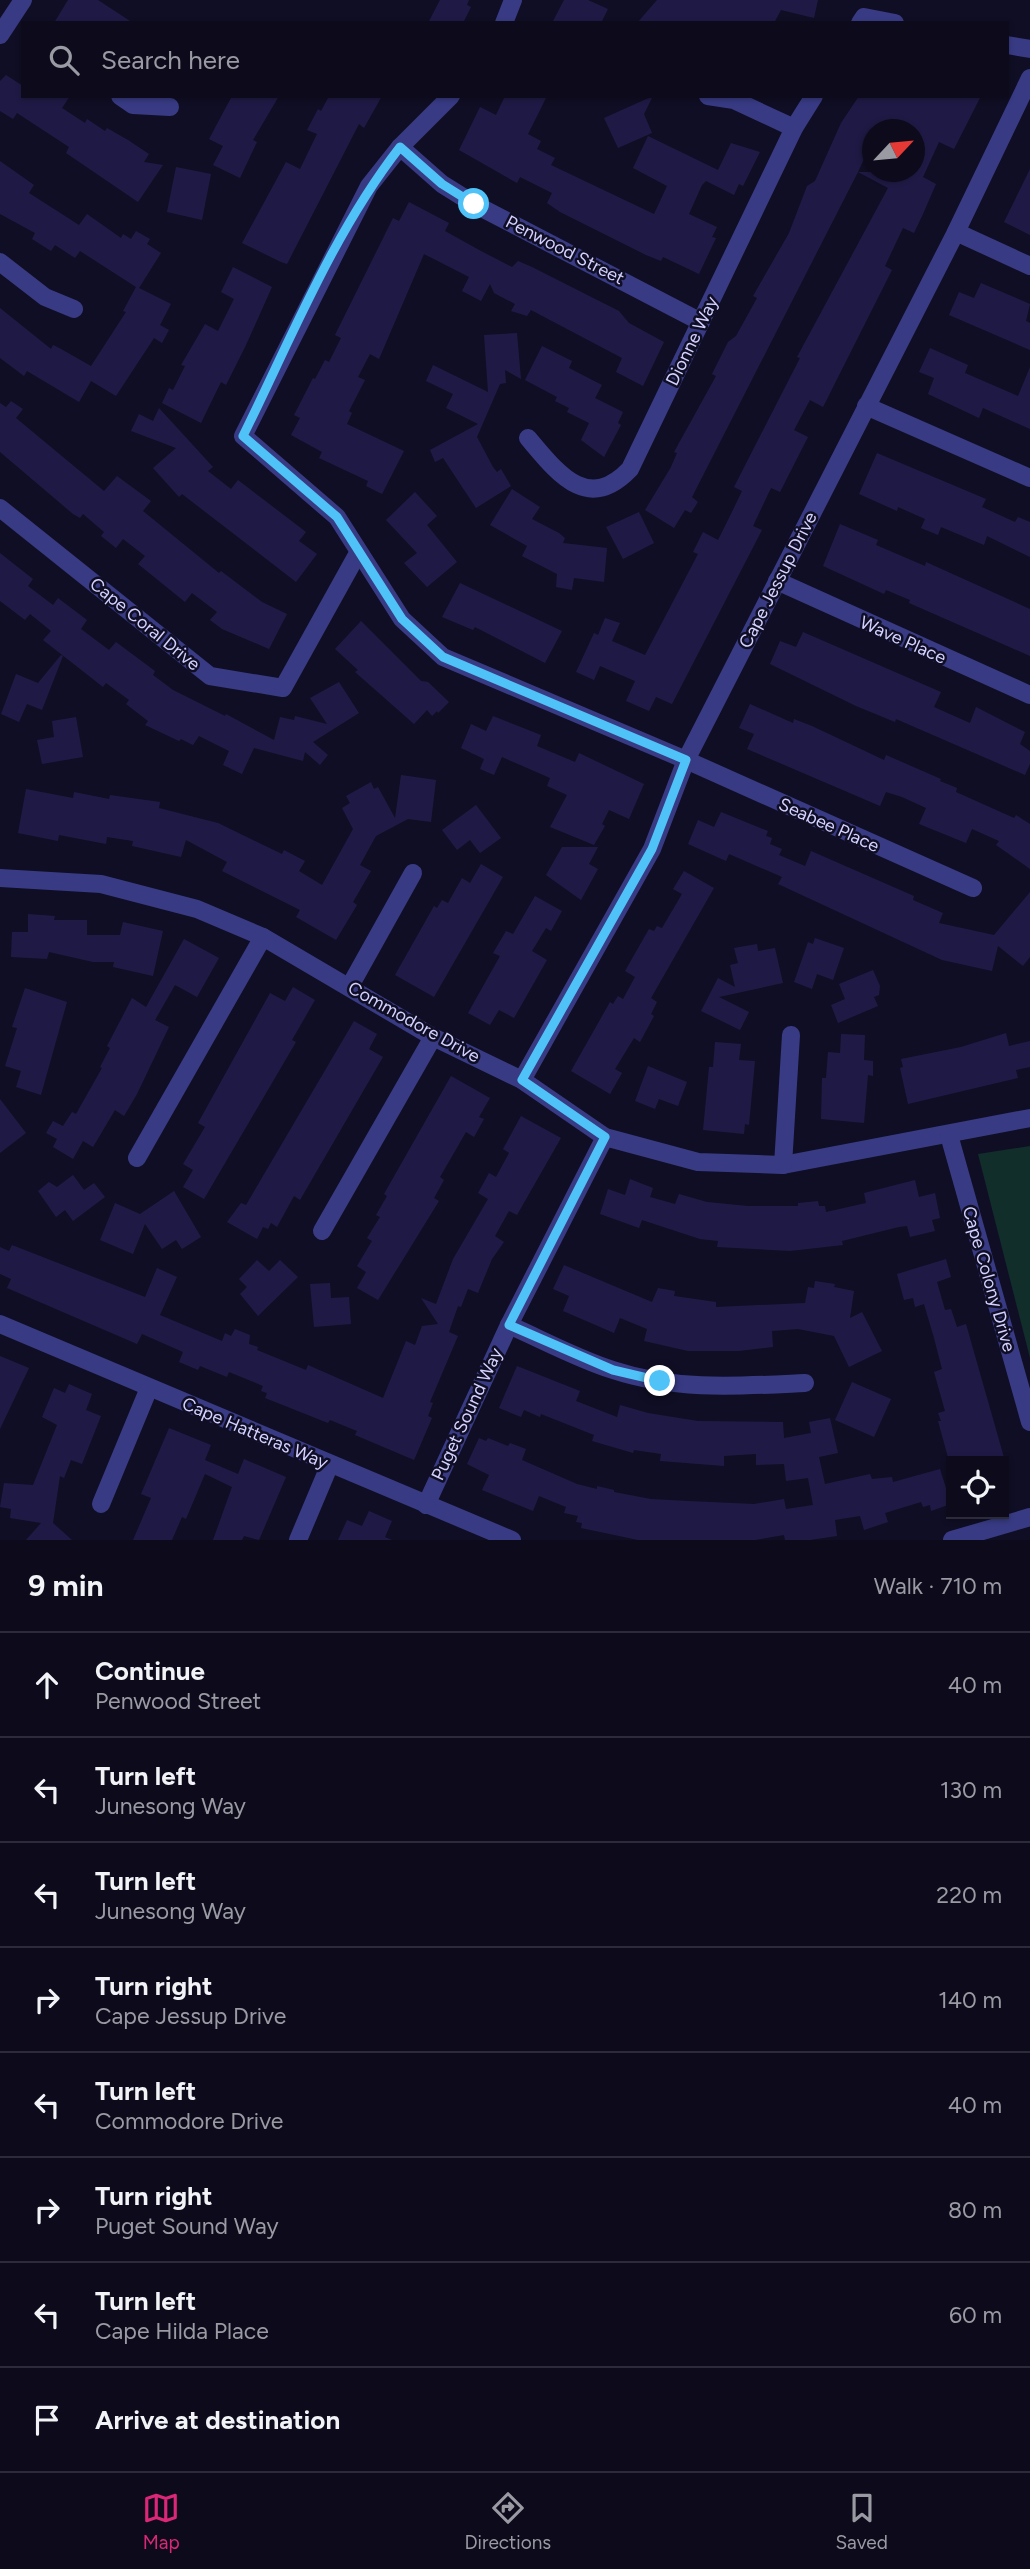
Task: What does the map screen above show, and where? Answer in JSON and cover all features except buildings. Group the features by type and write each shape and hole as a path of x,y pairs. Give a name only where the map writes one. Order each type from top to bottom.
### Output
{"street":[{"path":"11,29 23,0"},
{"path":"505,21 513,0"},
{"path":"1009,45 1030,49"},
{"name":"Cape Jessup Drive","path":"522,1080 652,849 686,760 956,232 1030,78"},
{"path":"123,98 133,105 170,107"},
{"path":"400,147 449,98"},
{"path":"721,98 734,100 794,128"},
{"name":"Dionne Way","path":"528,438 566,480 584,488 601,490 616,484 630,470 794,128 813,98"},
{"name":"Penwood Street","path":"400,147 442,184 474,204 701,322"},
{"name":"Seabee Place","path":"400,147 369,186 243,436 337,517 358,554 402,619 443,657 686,760 973,888"},
{"path":"956,232 1030,267"},
{"path":"0,262 45,297 74,309"},
{"path":"866,406 1030,478"},
{"name":"Cape Coral Drive","path":"0,508 210,676 283,688 358,554"},
{"name":"Wave Place","path":"777,581 1030,695"},
{"path":"350,986 413,873"},
{"name":"Commodore Drive","path":"0,878 101,884 197,909 263,937 433,1037 522,1080 605,1137 698,1162 783,1165 1030,1118"},
{"path":"137,1157 263,937"},
{"path":"783,1165 791,1035"},
{"path":"322,1231 433,1037"},
{"name":"Cape Colony Drive","path":"949,1135 1030,1422"},
{"name":"Puget Sound Way","path":"426,1505 509,1325 605,1137"},
{"name":"Cape Hatteras Way","path":"0,1324 512,1540"},
{"path":"509,1325 613,1370 660,1381 707,1387 805,1383"},
{"path":"101,1504 149,1388"},
{"path":"298,1540 330,1464"},
{"path":"952,1540 1030,1517"}],"green space":[{"path":"1030,1146 1030,1358 978,1154"}],"route":[{"path":"474,204 442,184 400,147 369,186 243,436 337,517 358,554 402,619 443,657 686,760 652,849 522,1080 605,1137 509,1325 613,1370 660,1381"}]}
